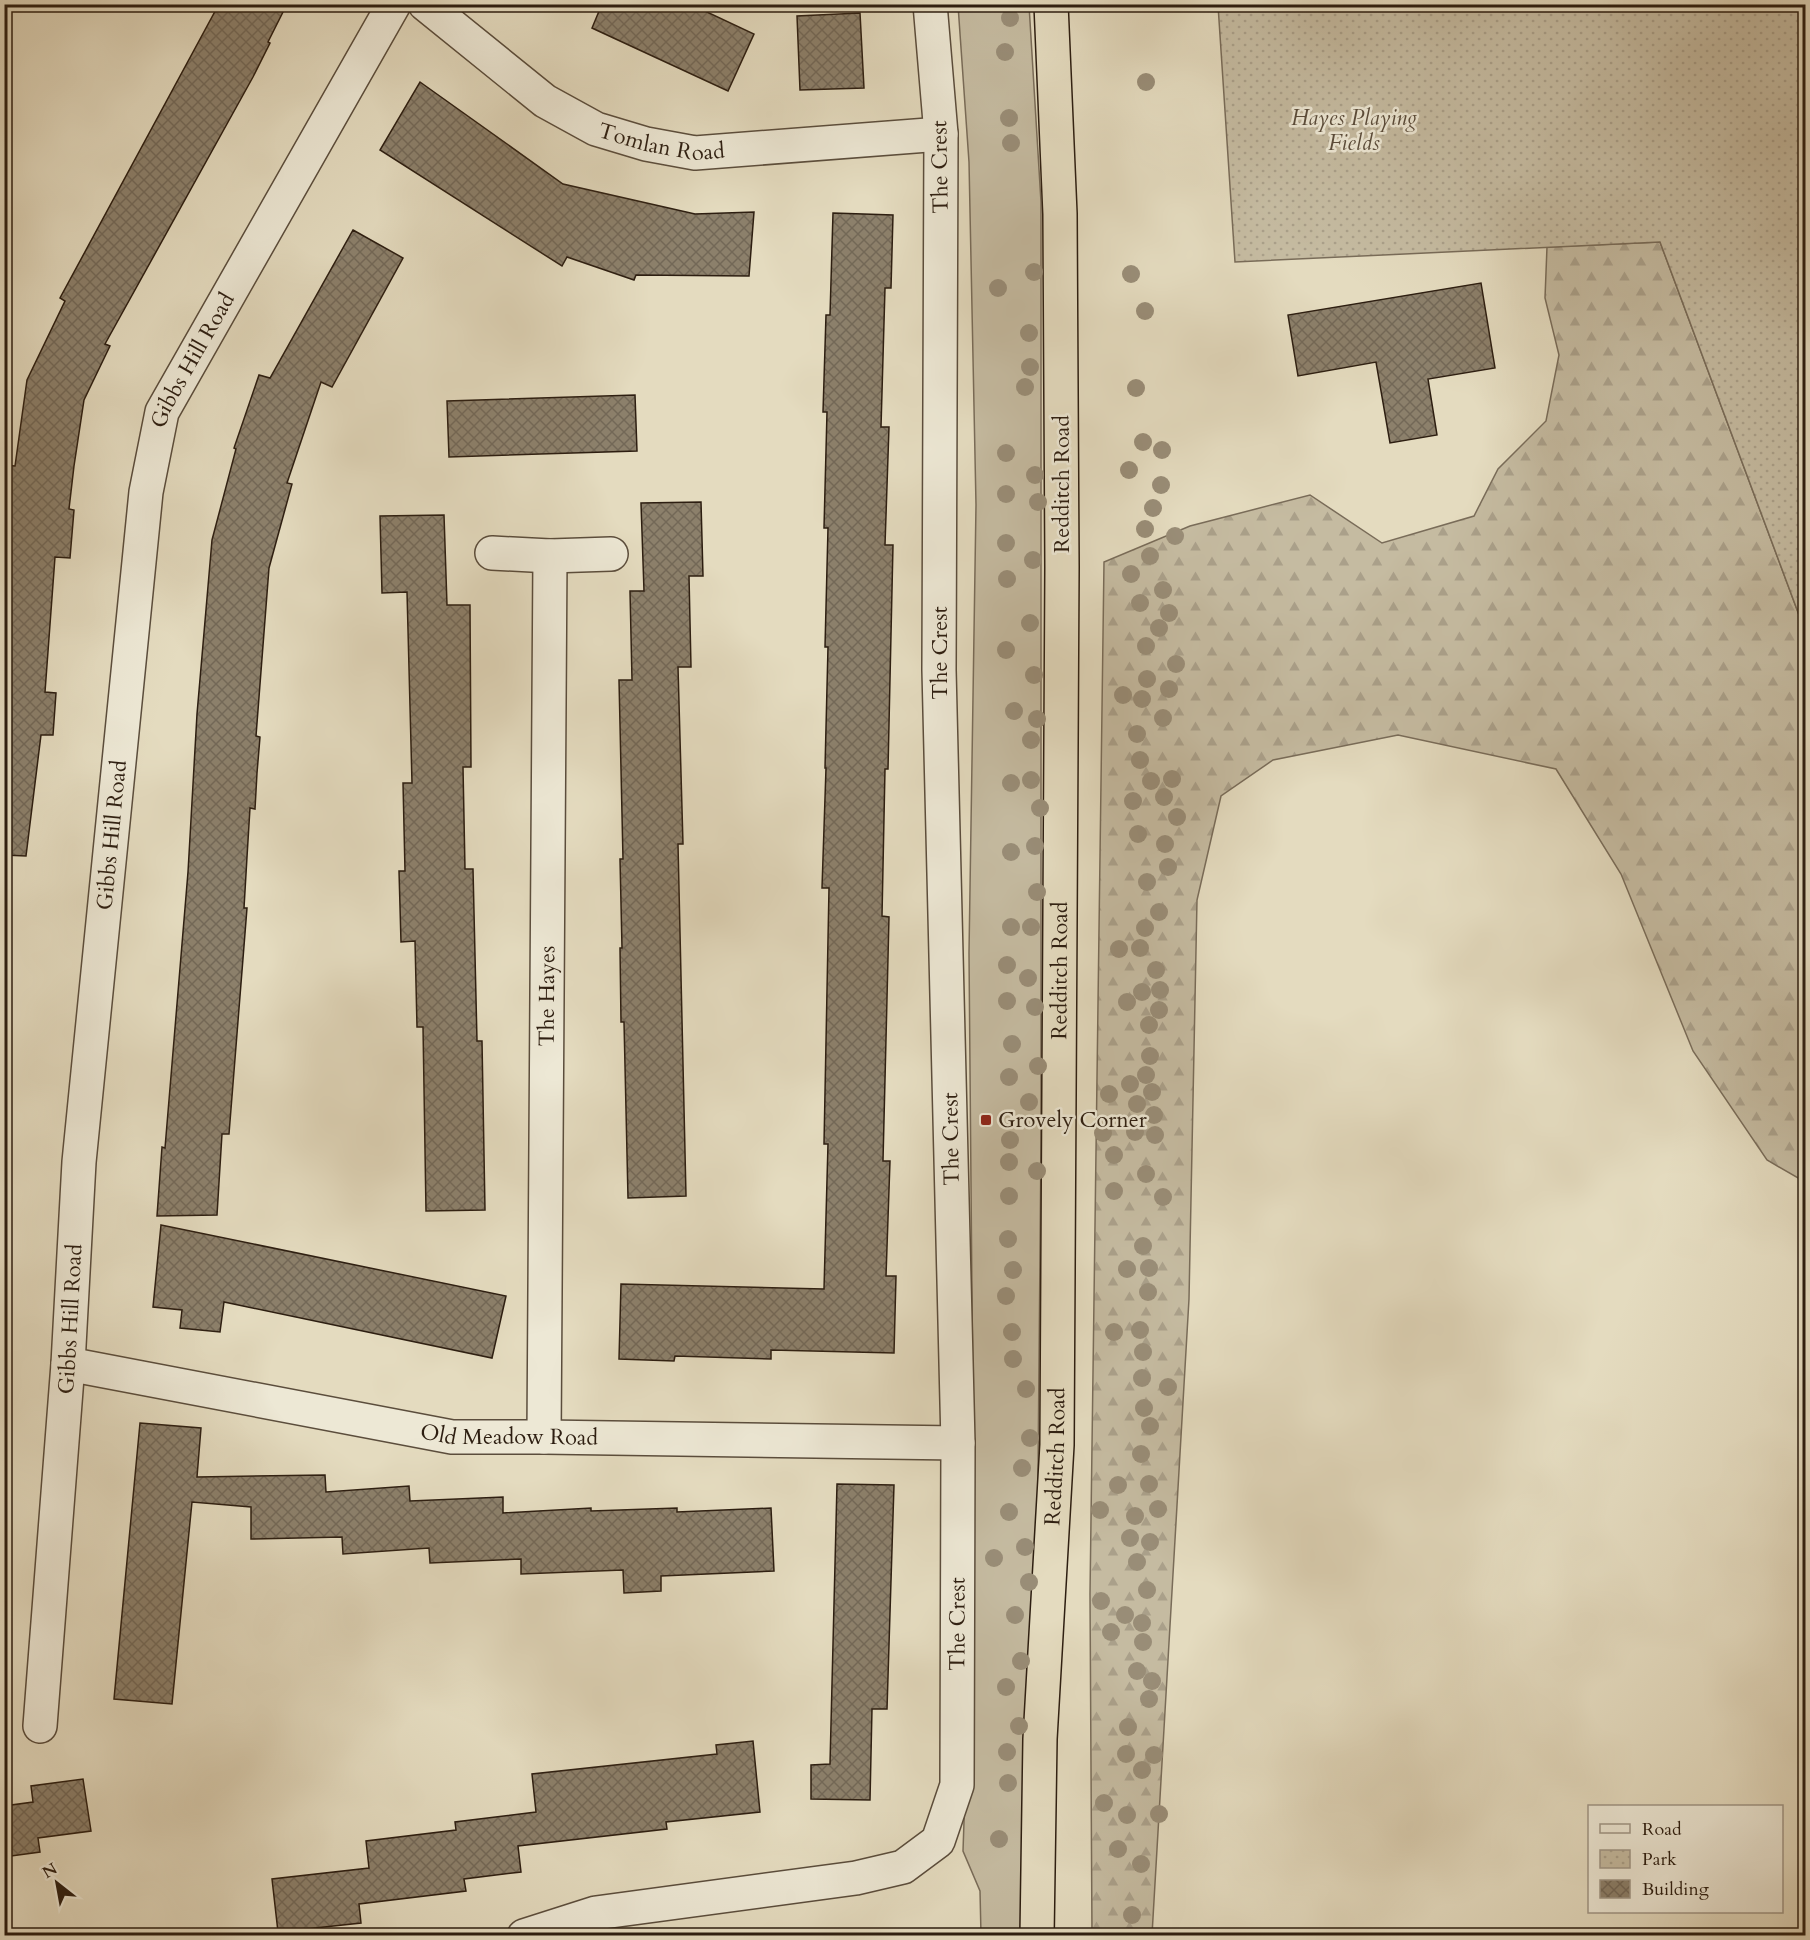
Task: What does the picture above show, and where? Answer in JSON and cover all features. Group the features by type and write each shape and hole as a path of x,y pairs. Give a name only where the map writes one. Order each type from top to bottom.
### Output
{"highway":[{"name":"Redditch Road","path":"1037,1935 1040,1739 1057,1433 1062,543 1060,214 1051,4"}],"street":[{"name":"Gibbs Hill Road","path":"40,1726 68,1364 79,1162 146,492 162,412 394,4"},
{"name":"Tomlan Road","path":"425,4 545,101 596,129 646,144 695,153 941,134"},
{"name":"The Crest","path":"524,1935 596,1913 856,1878 903,1867 938,1840 957,1785 958,1443 939,670 941,134 930,4"},
{"path":"492,553 550,556 611,554"},
{"name":"The Hayes","path":"544,1437 550,556"},
{"name":"Old Meadow Road","path":"68,1364 452,1437 958,1443"}],"green space":[{"path":"958,5 1029,5 1041,202 1041,1142 1037,1585 1023,1936 981,1935 980,1891 963,1851 974,1527 969,953 976,505 969,162"},
{"name":"Hayes Playing Fields","path":"1218,5 1805,5 1805,631 1660,242 1235,262"},
{"path":"1660,242 1805,631 1805,1182 1767,1160 1693,1051 1621,874 1556,769 1398,735 1273,760 1221,796 1197,900 1189,1299 1152,1935 1092,1936 1090,1594 1104,562 1190,526 1310,495 1382,543 1474,516 1498,469 1546,421 1559,355 1545,298 1547,247"}],"building":[{"path":"219,4 287,4 253,77 105,344 110,346 84,400 69,509 74,510 70,558 55,557 45,692 56,693 53,735 41,735 26,856 4,855 4,465 15,466 27,380 65,301 60,298"},
{"path":"602,4 690,4 754,34 728,91 592,28"},
{"path":"860,13 864,88 800,90 797,16"},
{"path":"420,82 563,184 695,214 754,212 749,276 636,275 634,280 567,257 562,266 380,150"},
{"path":"833,213 893,215 891,288 885,288 881,427 889,427 885,545 893,545 882,916 889,917 883,1161 890,1161 886,1276 896,1276 894,1353 771,1350 771,1359 675,1356 674,1361 619,1359 621,1284 824,1289 828,1144 824,1144 829,888 822,888 828,647 825,647 828,528 824,528 827,412 823,412 826,315 830,315"},
{"path":"353,230 403,258 332,387 321,382 287,483 292,484 269,568 256,736 260,737 255,809 250,808 244,908 247,908 229,1134 222,1134 217,1215 157,1216 162,1147 165,1148 188,872 197,714 212,540 236,449 234,448 259,375 270,378"},
{"path":"1481,283 1495,368 1428,379 1437,435 1390,443 1376,362 1298,376 1288,315"},
{"path":"635,395 637,451 449,457 447,401"},
{"path":"701,502 703,576 689,576 691,667 678,667 683,844 678,844 686,1196 628,1198 624,1022 621,1022 620,859 623,859 619,680 632,680 630,591 644,591 641,503"},
{"path":"444,515 447,605 470,605 471,767 463,767 465,869 473,869 477,1041 482,1041 485,1210 426,1211 423,1027 417,1027 415,941 401,942 399,871 405,871 403,783 412,783 407,592 382,593 380,516"},
{"path":"161,1225 506,1296 492,1358 224,1302 220,1332 180,1328 182,1310 153,1307"},
{"path":"140,1423 201,1428 197,1477 325,1475 326,1492 409,1486 410,1501 503,1497 503,1513 591,1508 591,1511 677,1508 677,1512 771,1508 774,1571 661,1576 661,1591 624,1593 623,1570 521,1574 521,1559 430,1563 429,1548 343,1554 342,1537 251,1539 251,1507 192,1502 172,1704 114,1699"},
{"path":"837,1484 894,1485 887,1709 872,1709 870,1800 811,1799 811,1765 830,1764"},
{"path":"753,1741 760,1812 666,1822 667,1829 518,1846 521,1872 464,1879 466,1891 359,1904 361,1923 278,1932 272,1879 369,1868 366,1841 456,1830 455,1822 536,1812 532,1774 717,1754 716,1745"},
{"path":"83,1779 91,1831 38,1838 40,1852 4,1857 4,1806 33,1802 31,1786"}],"place":[{"name":"Grovely Corner","path":"986,1120"}]}
